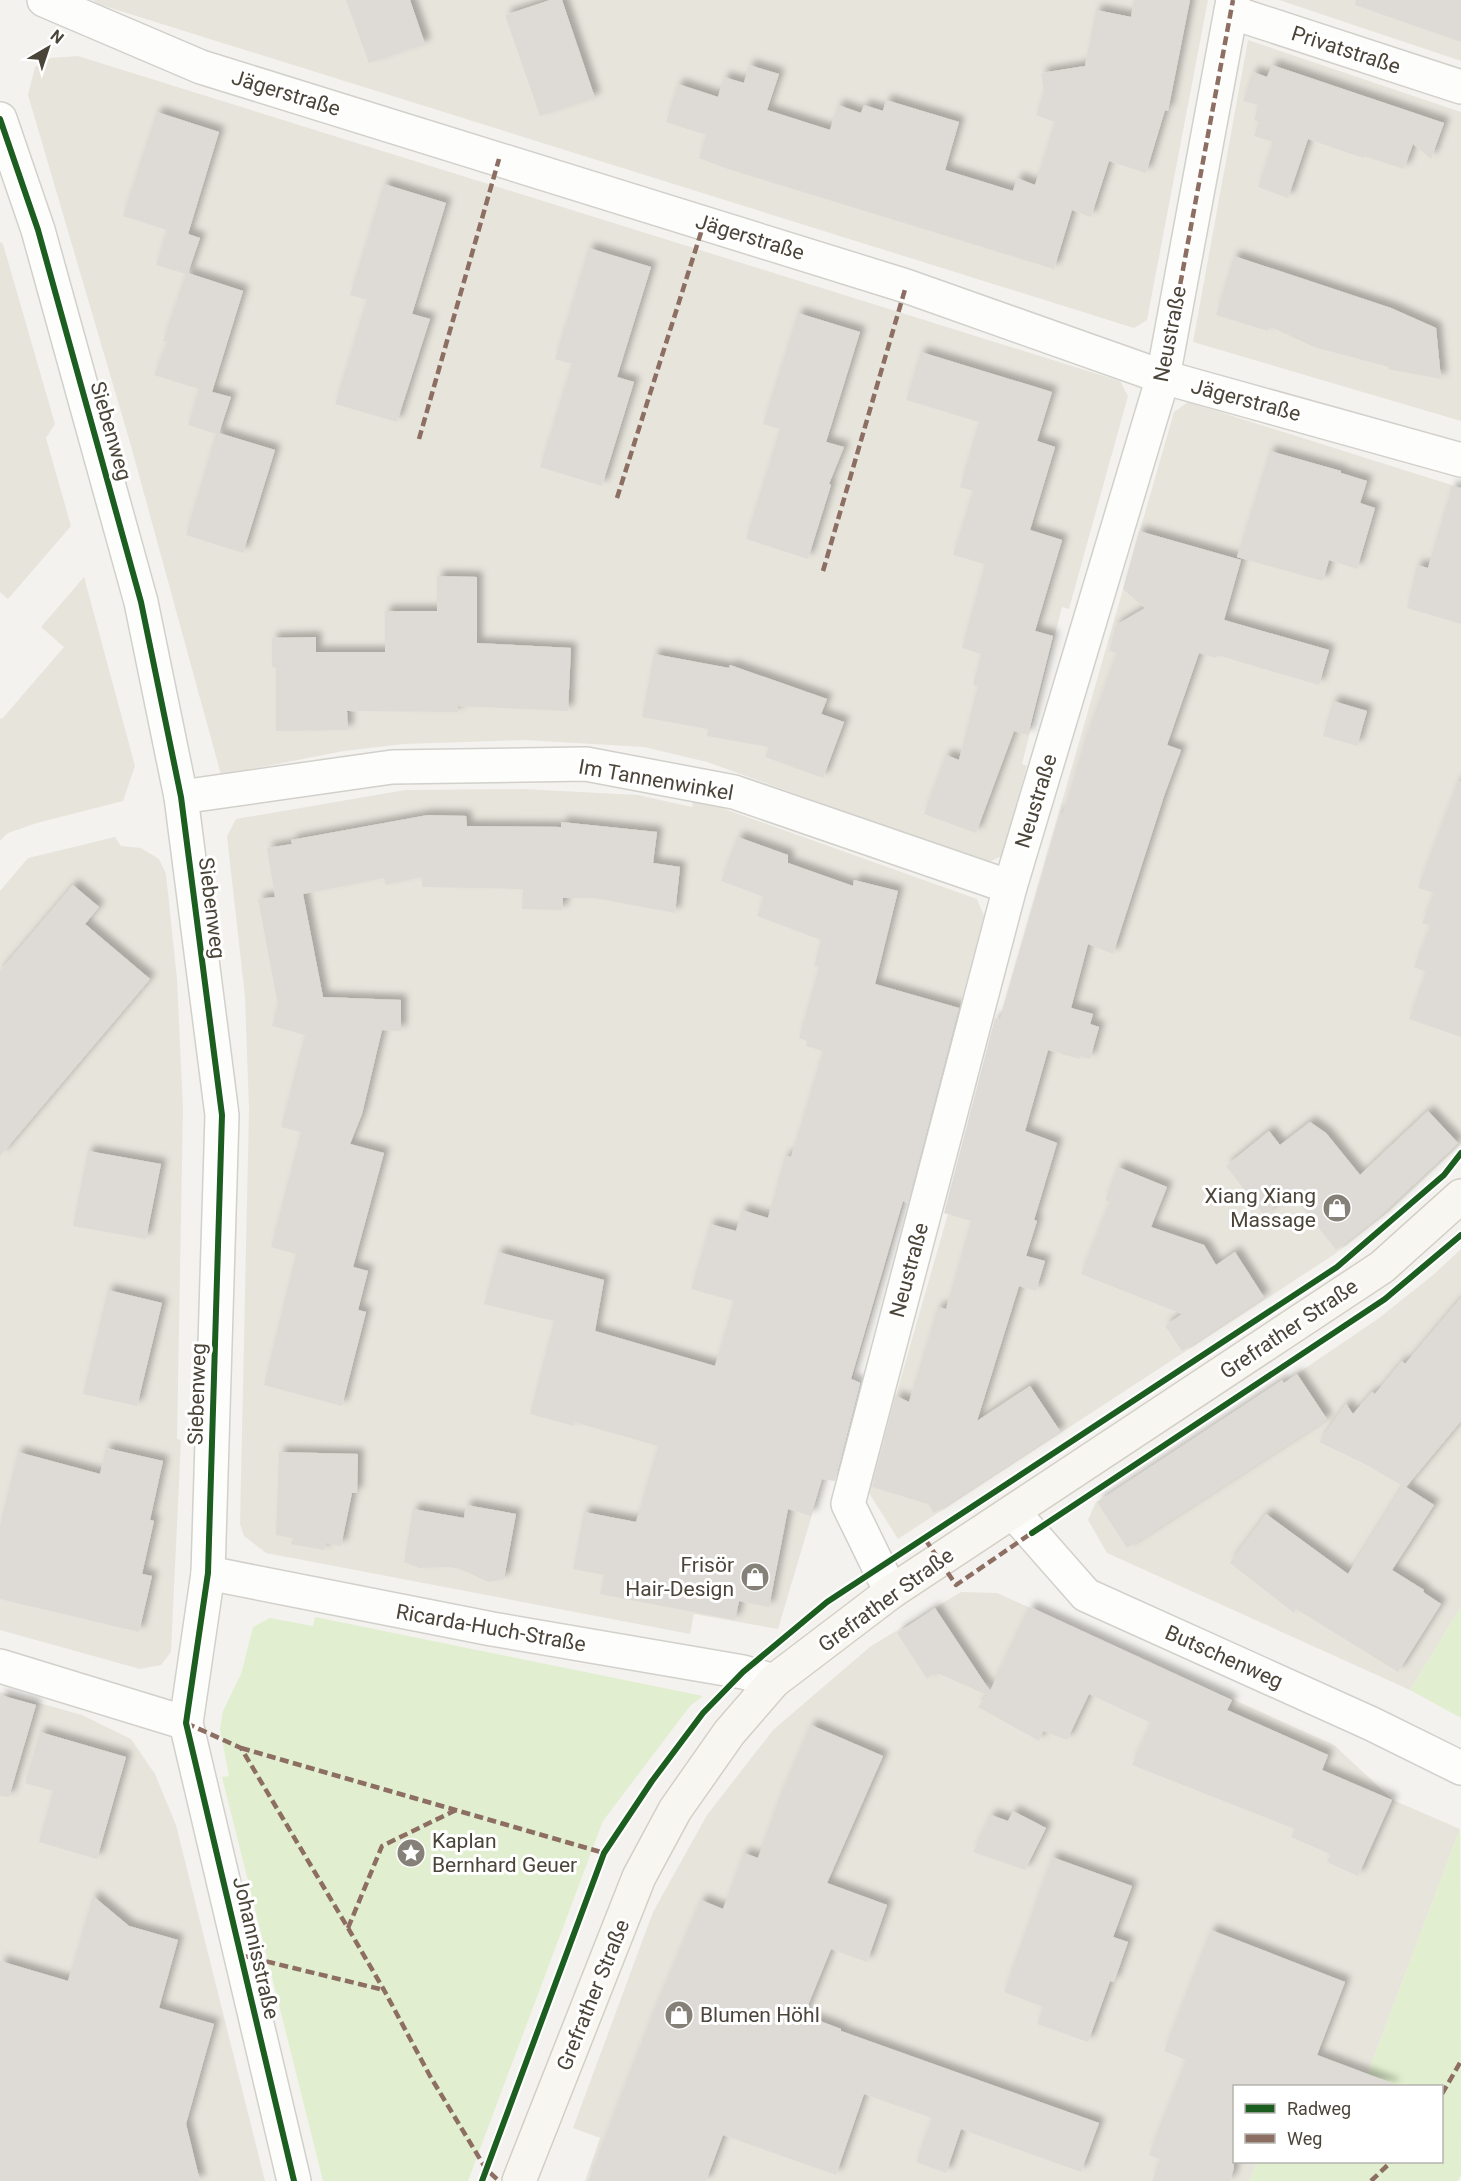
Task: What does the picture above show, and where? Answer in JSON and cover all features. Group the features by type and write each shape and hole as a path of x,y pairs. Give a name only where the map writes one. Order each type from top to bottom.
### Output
{"main road":[{"name":"Grefrather Straße","path":"519,2181 639,1877 675,1810 729,1733 774,1681 891,1592 1382,1267 1461,1196"}],"street":[{"name":"Jägerstraße","path":"44,0 201,67 894,283 1163,377 1461,460"},
{"name":"Neustraße","path":"891,1592 848,1504 1010,887 1163,377 1232,6"},
{"name":"Privatstraße","path":"1232,6 1461,87"},
{"name":"Siebenweg","path":"0,119 38,230 141,602 181,798 222,1115 208,1574 186,1723"},
{"name":"Im Tannenwinkel","path":"181,798 392,767 586,764 734,792 1010,887"},
{"name":"Butschenweg","path":"1013,1512 1086,1595 1372,1724 1461,1768"},
{"name":"Ricarda-Huch-Straße","path":"208,1574 492,1629 743,1672 774,1681"},
{"path":"0,1666 186,1723"},
{"name":"Johannisstraße","path":"186,1723 294,2181"}],"shaded area":[{"path":"93,0 1208,0 1147,320 1134,328 98,4"},
{"path":"1279,0 1461,0 1461,61"},
{"path":"1248,40 1461,112 1461,421 1193,342"},
{"path":"78,56 1120,381 1128,396 1069,609 1062,607 1022,764 1027,766 1002,856 987,863 707,762 644,747 524,740 404,744 344,751 221,775 131,446 28,95 35,67 51,58"},
{"path":"0,242 3,244 55,424 46,438 71,526 8,599 0,592"},
{"path":"1188,402 1461,488 1461,1144 1390,1211 1335,1254 898,1539 864,1485 891,1394 896,1395 987,1078 983,1076 1174,412"},
{"path":"84,577 135,766 123,801 37,823 8,833 0,841 0,718 2,719 64,647 41,627"},
{"path":"523,789 638,795 692,807 694,798 977,899 985,918 884,1273 778,1629 694,1614 690,1634 266,1553 244,1536 240,1524 249,1109 245,997 227,836 236,819 405,790"},
{"path":"115,837 121,846 141,848 159,859 166,874 177,979 183,1108 177,1439 181,1440 171,1652 161,1665 140,1669 0,1630 0,891 28,858"},
{"path":"1461,1249 1461,1607 1410,1690 1107,1553 1088,1520 1096,1502 1282,1379 1285,1382 1379,1318 1433,1275"},
{"path":"961,1592 997,1593 1334,1745 1393,1800 1460,1829 1363,2085 1295,2085 1287,2082 1286,2085 1233,2085 1233,2163 1257,2163 1249,2181 585,2181 600,2138 573,2128 653,1912 707,1815 773,1730 871,1646"},
{"path":"0,1692 82,1715 131,1739 155,1774 176,1825 265,2181 0,2181"}],"green space":[{"path":"1461,1607 1461,1718 1410,1690"},
{"path":"315,1617 703,1696 690,1706 603,1821 468,2181 323,2181 222,1777 229,1776 220,1729 223,1711 241,1674 253,1627 270,1618 313,1626"},
{"path":"1460,1829 1461,2174 1458,2181 1249,2181 1257,2163 1443,2163 1443,2085 1363,2085"}],"building":[{"path":"346,0 410,0 425,44 369,63"},
{"path":"550,0 562,0 595,98 540,116 505,15"},
{"path":"1134,0 1190,0 1168,111 1165,110 1146,173 1109,161 1091,217 1072,210 1054,269 725,168 699,158 706,135 666,122 678,84 718,97 724,77 744,83 749,65 779,74 767,110 830,130 838,105 861,113 864,105 883,111 886,100 959,122 945,170 1013,191 1017,178 1035,185 1055,122 1036,115 1044,92 1041,73 1085,66 1096,10 1131,17"},
{"path":"1356,0 1461,0 1461,42 1355,5"},
{"path":"1272,65 1444,123 1431,159 1413,144 1404,169 1308,139 1288,198 1258,187 1273,142 1254,136 1259,122 1254,120 1258,105 1243,101 1253,72 1267,77"},
{"path":"157,112 219,132 188,234 200,238 188,273 243,291 212,392 231,397 219,433 275,450 243,553 186,535 216,434 188,425 199,389 154,375 168,342 163,341 186,274 156,265 167,230 123,216"},
{"path":"384,184 446,203 412,314 430,319 397,422 335,404 367,300 350,295"},
{"path":"589,248 651,267 617,377 634,382 602,486 540,467 572,364 555,359"},
{"path":"1234,256 1391,308 1436,328 1441,379 1388,369 1389,367 1314,347 1269,326 1268,331 1216,315"},
{"path":"798,313 860,332 826,442 844,447 829,484 831,485 808,559 746,539 780,429 763,424"},
{"path":"921,352 1052,392 1037,441 1055,447 1030,530 1062,540 1035,631 1053,636 1028,735 1014,731 976,833 924,814 946,755 959,760 978,686 973,685 981,654 962,648 985,564 953,555 973,491 960,487 979,422 906,400"},
{"path":"1270,451 1341,471 1341,473 1367,481 1360,503 1375,508 1357,569 1329,560 1323,581 1237,557"},
{"path":"1452,486 1461,488 1461,624 1407,608 1417,565 1428,568"},
{"path":"1139,531 1241,560 1224,620 1329,650 1319,685 1217,655 1216,658 1199,653 1167,745 1181,750 1113,954 1088,944 1071,1008 1093,1014 1090,1024 1099,1027 1090,1059 1081,1056 1080,1059 1048,1050 1025,1131 1057,1143 1034,1220 1037,1221 1026,1256 1045,1261 1036,1291 1019,1286 977,1421 1030,1386 1060,1431 934,1513 928,1504 872,1487 896,1396 909,1402 938,1307 946,1309 971,1221 944,1213 995,1018 1000,1019 1060,813 1063,814 1084,743 1117,653 1109,651 1116,625 1145,608 1123,589"},
{"path":"437,576 477,577 477,643 571,648 568,711 458,706 458,712 347,711 348,730 276,731 276,668 272,667 272,638 316,637 316,652 385,652 385,611 437,611"},
{"path":"654,654 729,668 730,665 827,699 821,714 844,722 823,778 765,757 769,747 707,736 708,729 642,717"},
{"path":"1333,701 1367,711 1357,746 1323,736"},
{"path":"1458,781 1461,782 1461,1037 1409,1019 1426,972 1414,967 1431,926 1422,923 1434,893 1418,888"},
{"path":"428,815 466,816 467,826 561,827 561,822 657,832 653,863 680,867 675,913 595,898 563,898 562,910 522,909 523,889 422,887 422,877 385,885 384,878 303,894 323,997 401,1000 401,1031 382,1030 362,1114 350,1144 384,1153 353,1267 368,1271 358,1310 366,1312 342,1406 264,1385 296,1254 271,1247 301,1132 281,1127 305,1035 272,1026 278,1005 258,899 275,897 267,848 292,844 291,840"},
{"path":"738,837 788,855 788,863 853,886 854,880 898,891 875,984 959,1008 908,1203 903,1201 851,1379 860,1383 835,1481 822,1479 811,1516 788,1509 769,1607 739,1601 735,1620 600,1594 604,1575 573,1569 584,1512 636,1522 658,1446 574,1422 574,1426 530,1414 554,1321 484,1304 498,1252 604,1280 595,1331 715,1366 734,1301 691,1289 710,1224 736,1231 742,1210 768,1218 785,1156 791,1157 823,1051 806,1046 807,1041 799,1038 819,967 814,966 821,940 757,916 764,897 721,881"},
{"path":"73,885 99,907 85,924 150,979 0,1156 0,971"},
{"path":"1428,1111 1458,1143 1380,1216 1336,1250 1291,1193 1264,1215 1226,1166 1269,1131 1280,1145 1310,1122 1326,1133 1360,1175"},
{"path":"88,1151 161,1164 146,1239 73,1226"},
{"path":"1118,1167 1167,1187 1151,1227 1204,1245 1216,1265 1235,1252 1264,1297 1182,1351 1165,1326 1182,1314 1081,1274 1110,1202 1105,1200"},
{"path":"108,1290 162,1303 137,1406 83,1394"},
{"path":"1461,1298 1461,1421 1406,1487 1434,1505 1392,1570 1424,1590 1423,1592 1441,1604 1398,1672 1296,1609 1294,1613 1230,1563 1266,1514 1348,1574 1403,1486 1363,1463 1319,1442 1346,1404 1353,1414 1372,1392 1375,1394 1402,1361 1405,1364"},
{"path":"1297,1374 1327,1419 1127,1548 1097,1502 1282,1380 1284,1383"},
{"path":"106,1448 163,1461 150,1520 154,1521 142,1574 152,1576 139,1632 0,1599 0,1525 18,1452 100,1474"},
{"path":"279,1452 358,1454 357,1493 352,1493 341,1546 326,1543 324,1550 291,1544 293,1538 276,1535"},
{"path":"466,1505 516,1514 504,1579 488,1582 460,1569 419,1568 404,1562 413,1509 464,1518"},
{"path":"1030,1607 1232,1700 1227,1710 1328,1755 1322,1770 1392,1800 1358,1876 1327,1862 1330,1854 1291,1837 1295,1829 1132,1765 1151,1723 1089,1694 1067,1740 1043,1731 1039,1741 978,1707 987,1695 935,1672 927,1679 897,1633 935,1608 990,1691"},
{"path":"0,1695 36,1705 9,1797 0,1796"},
{"path":"811,1725 883,1756 827,1883 887,1905 867,1962 831,1949 804,2015 841,2029 841,2031 1099,2123 1081,2172 961,2129 946,2173 916,2162 932,2118 864,2094 836,2175 723,2135 706,2181 588,2181 650,2021 701,1900 723,1909 744,1853 758,1858 778,1802"},
{"path":"40,1732 126,1757 97,1859 39,1842 53,1791 25,1783"},
{"path":"1013,1811 1046,1828 1025,1870 973,1852 991,1815 1008,1821"},
{"path":"1052,1857 1132,1886 1113,1937 1128,1942 1114,1982 1110,1981 1088,2042 1037,2024 1043,2007 1004,1992"},
{"path":"93,1896 129,1926 178,1940 159,2008 214,2024 186,2124 200,2181 0,2181 0,1961 68,1981"},
{"path":"1211,1930 1345,1982 1317,2055 1394,2084 1233,2085 1234,2168 1230,2181 1152,2181 1160,2159 1149,2155 1186,2060 1164,2051"}],"marked path":[{"path":"1163,377 1233,0"},
{"path":"419,439 499,159"},
{"path":"617,498 704,223"},
{"path":"823,571 906,286"},
{"path":"925,1539 956,1585 1036,1530"},
{"path":"186,1723 241,1748 384,1990 430,2076 486,2169 499,2181"},
{"path":"241,1748 604,1853"},
{"path":"348,1928 382,1846 456,1810"},
{"path":"240,1955 384,1990"},
{"path":"1443,2092 1461,2061"},
{"path":"1371,2181 1390,2163"}],"cycle path":[{"path":"0,119 38,230 141,602 181,797 222,1115 208,1573 186,1723 294,2181"},
{"path":"482,2181 604,1853 652,1781 703,1713 743,1672 827,1602 1337,1267 1444,1175 1461,1153"},
{"path":"1032,1533 1385,1299 1461,1235"}],"place":[{"name":"Xiang Xiang Massage","path":"1337,1208"},
{"name":"Frisör Hair-Design","path":"755,1577"},
{"name":"Kaplan Bernhard Geuer","path":"411,1853"},
{"name":"Blumen Höhl","path":"679,2015"}]}
